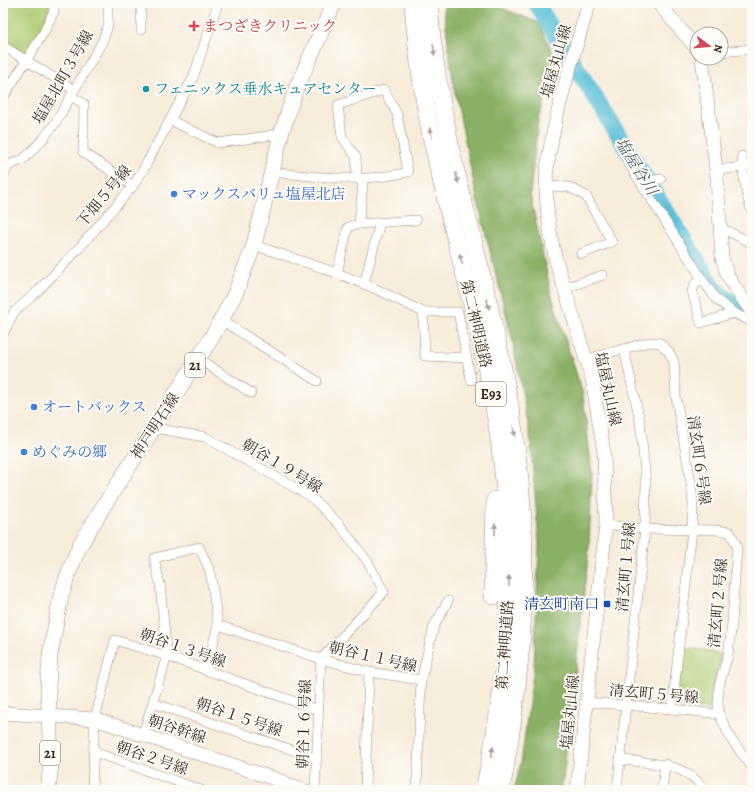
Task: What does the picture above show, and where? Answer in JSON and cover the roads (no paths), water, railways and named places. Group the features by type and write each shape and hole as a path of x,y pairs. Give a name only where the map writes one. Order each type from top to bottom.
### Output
{"highway":[{"name":"第二神明道路","path":"413,3 417,52 428,123 480,341 496,420 502,467 507,532 509,587 507,627 503,680 492,752 484,790"},
{"name":"第二神明道路","path":"429,7 434,55 445,119 504,374 516,446 520,483 524,555 523,632 514,716 501,790"},
{"path":"480,341 490,419 495,481 493,596"}],"main road":[{"name":"神戸明石線","path":"48,790 51,765 48,686 50,655 61,596 68,574 80,545 199,359 235,294 254,245 281,134 296,89 334,3"}],"street":[{"path":"3,98 44,32 54,11 54,3"},
{"name":"塩屋北町３号線","path":"6,164 24,159 43,139 56,122 102,42 108,26 108,3"},
{"path":"141,3 141,30"},
{"name":"下畑５号線","path":"3,334 14,312 39,290 133,186 193,78 218,3"},
{"name":"塩屋丸山線","path":"577,790 606,525 604,453 598,407 587,359 555,258 547,205 547,170 557,113 589,3"},
{"path":"658,3 689,40"},
{"path":"3,46 26,60 72,93 84,104 83,152 133,186"},
{"path":"729,51 752,49"},
{"path":"703,66 716,170 722,258 727,274 749,308"},
{"path":"272,172 330,178 357,177 392,176 408,172 397,114 384,90 338,105 342,137 356,157 357,177 363,183 359,224"},
{"path":"170,120 218,144 281,134"},
{"path":"742,156 742,167 747,196 752,211"},
{"path":"3,177 6,164"},
{"path":"629,164 716,299 734,313 752,322"},
{"path":"716,170 742,167 752,164"},
{"path":"644,186 658,179"},
{"path":"547,186 569,187 586,196 612,242 581,254"},
{"path":"337,273 348,227 359,224 416,220"},
{"path":"364,284 380,222"},
{"path":"721,228 752,243"},
{"path":"254,245 337,273 423,312 458,312 471,380"},
{"path":"565,288 603,275"},
{"path":"702,279 696,284 692,291 701,323 734,313"},
{"path":"423,312 425,356 467,358"},
{"path":"221,320 317,381"},
{"name":"清玄町６号線","path":"587,359 649,342 660,343 669,352 674,362 676,397 691,482 692,530 672,709"},
{"name":"清玄町１号線","path":"617,790 645,529 646,482 640,421 624,349"},
{"path":"199,359 251,393"},
{"name":"朝谷１９号線","path":"154,428 205,437 310,496 339,524 363,556 384,592 321,659"},
{"name":"清玄町２号線","path":"606,525 645,529 716,530 730,532 737,546 732,622 728,655 719,686 718,704 719,714 731,739 752,767"},
{"path":"143,734 167,656 160,584 154,558 199,547 210,571 218,625 206,671"},
{"path":"421,680 434,626 448,601"},
{"name":"朝谷１１号線","path":"218,625 321,659 369,672 421,680 417,790"},
{"name":"朝谷１３号線","path":"95,719 115,640 167,656 318,710"},
{"name":"朝谷１６号線","path":"315,790 321,659"},
{"path":"365,790 369,672"},
{"name":"清玄町５号線","path":"587,702 719,714"},
{"name":"朝谷１５号線","path":"153,703 316,758"},
{"name":"朝谷幹線","path":"3,712 95,719 143,734 283,786"},
{"path":"92,790 95,719"},
{"name":"朝谷２号線","path":"94,752 201,790"},
{"path":"620,760 665,764 685,772 701,785 704,790"},
{"path":"662,790 665,764"},
{"path":"283,786 309,790"}],"waterway":[{"name":"塩屋谷川","path":"536,3 711,283 730,302 752,316"}],"place":[{"name":"まつざきクリニック","path":"194,26"},
{"name":"フェニックス垂水キュアセンター","path":"146,89"},
{"name":"マックスバリュ塩屋北店","path":"174,194"},
{"name":"オートバックス","path":"34,407"},
{"name":"めぐみの郷","path":"24,452"},
{"name":"清玄町南口","path":"607,604"}]}
